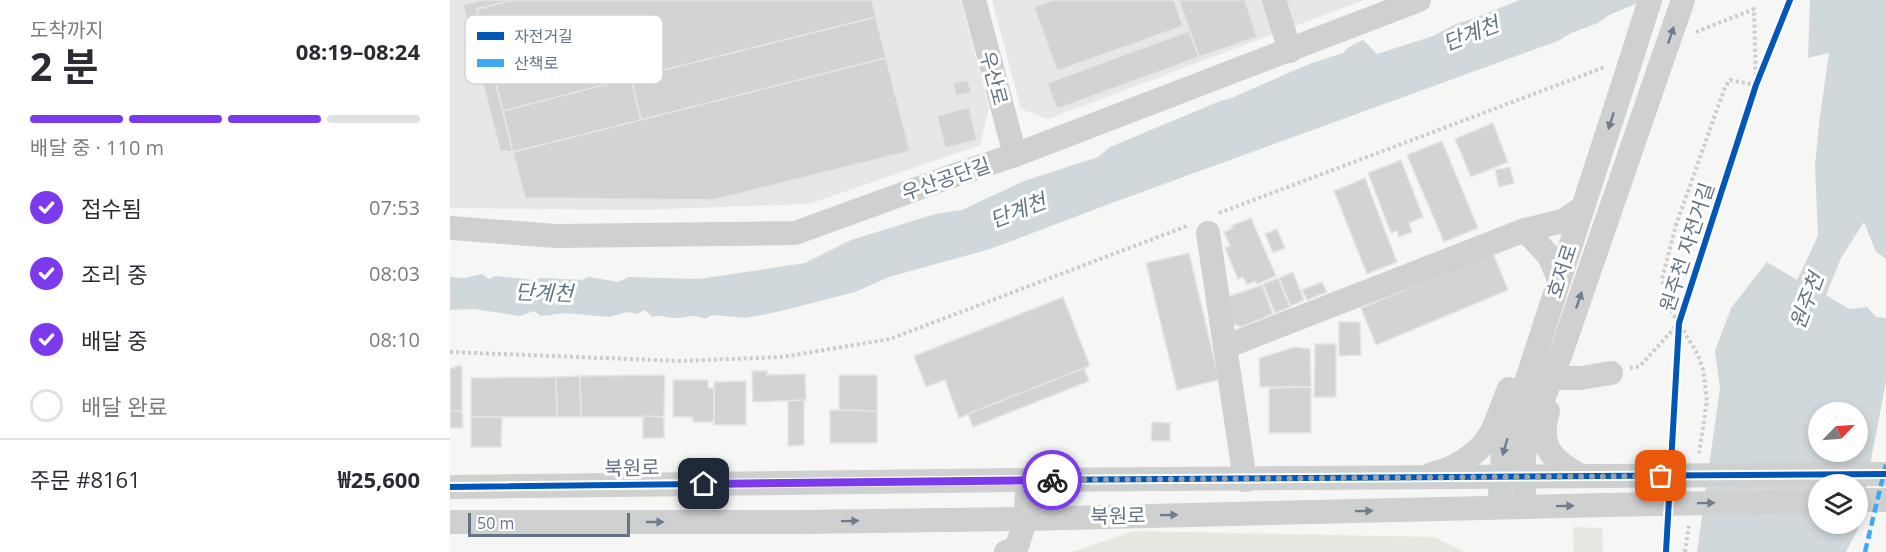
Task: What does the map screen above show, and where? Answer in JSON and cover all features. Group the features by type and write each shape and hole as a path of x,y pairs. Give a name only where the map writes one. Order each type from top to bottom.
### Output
{"street":[{"name":"우산로","path":"974,0 1015,155"},
{"path":"1274,0 1290,51"},
{"name":"우산공단길","path":"450,228 556,236 795,233 1015,155 1419,0"},
{"name":"호저로","path":"1513,477 1503,453 1583,207 1619,65 1650,0"},
{"name":"호저로","path":"1513,477 1524,455 1535,419 1558,367 1683,0"},
{"path":"1225,347 1525,230 1563,221 1583,207"},
{"path":"1202,225 1225,347 1245,480"},
{"path":"1525,230 1550,256 1559,279"},
{"path":"1411,478 1443,471 1462,462 1478,449 1489,437 1517,369 1540,339"},
{"path":"1581,476 1562,466 1552,456 1547,446 1544,426 1558,367 1581,378 1611,373"},
{"name":"북원로","path":"450,487 1886,474"},
{"path":"1513,477 1524,507"},
{"path":"1500,508 1513,477"},
{"path":"1006,552 1016,549 1026,519 1027,480"},
{"path":"1868,500 1886,500"},
{"name":"북원로","path":"450,522 799,522 1026,519 1808,501"}],"path":[{"path":"1687,35 1754,9 1756,84"},
{"path":"450,352 680,361 783,357 890,339 1202,225 1619,65"},
{"path":"1752,96 1764,65"},
{"path":"1699,459 1707,400 1702,369 1697,353 1668,305 1662,279 1676,225 1725,87 1730,80 1756,84"},
{"path":"1611,373 1640,366 1679,323"},
{"path":"1685,552 1690,517"}],"shaded area":[{"path":"450,0 961,0 989,108 980,145 809,204 636,210 450,208"},
{"path":"992,0 1364,0 1048,119 1021,109"},
{"path":"1573,527 1602,528 1603,552 1574,552"},
{"path":"1133,531 1433,537 1466,552 1072,552"}],"water":[{"name":"단계천","path":"1520,0 1645,0 1558,41 990,249 889,277 855,292 746,318 712,315 705,319 693,316 652,317 645,310 637,314 627,312 609,317 565,313 541,316 534,311 520,316 474,309 450,310 450,277 464,278 482,274 489,279 496,276 534,280 541,278 581,280 589,277 618,282 628,277 699,279 805,263 851,240 935,214 962,210 1024,181 1098,157 1110,147 1309,64 1343,53 1363,40 1377,54 1433,36 1456,24"},
{"name":"원주천","path":"1810,0 1886,0 1886,259 1876,252 1864,222 1841,258 1826,295 1849,309 1867,307 1876,317 1886,318 1886,381 1868,476 1868,474 1808,474 1808,534 1855,534 1846,552 1697,552 1720,388 1715,351 1731,308 1767,262 1797,280 1818,236 1815,165 1829,53 1808,58"}],"building":[{"path":"481,0 513,0 477,9 479,15 466,15 463,5"},
{"path":"513,0 872,0 876,17 663,71 663,15 479,15 477,9"},
{"path":"1053,0 1174,0 1183,26 1057,71 1034,7"},
{"path":"1179,0 1245,0 1257,37 1199,57"},
{"path":"876,17 886,58 641,120 632,84 663,84 663,70"},
{"path":"1189,31 1199,57 1057,109 1047,83"},
{"path":"886,58 910,151 713,200 525,198 513,152"},
{"path":"968,80 971,93 956,96 953,83"},
{"path":"483,84 496,84 513,152 500,151"},
{"path":"496,84 610,84 503,111"},
{"path":"608,84 632,84 641,120 513,152 503,111"},
{"path":"969,107 977,140 945,148 937,116"},
{"path":"1493,123 1508,162 1471,177 1455,139"},
{"path":"1442,141 1478,228 1444,242 1407,155"},
{"path":"1401,160 1423,217 1409,223 1412,232 1399,237 1397,231 1391,233 1368,173"},
{"path":"1510,167 1514,183 1499,187 1495,170"},
{"path":"1365,178 1397,262 1367,274 1334,191"},
{"path":"1251,218 1276,276 1257,284 1255,281 1247,285 1243,277 1238,279 1225,248 1230,246 1224,232 1233,228 1231,226"},
{"path":"1277,229 1285,248 1273,253 1265,234"},
{"path":"1189,253 1219,380 1177,390 1146,263"},
{"path":"1493,253 1508,290 1376,345 1361,308"},
{"path":"1293,272 1304,300 1291,306 1279,278"},
{"path":"1278,278 1290,307 1275,313 1263,284"},
{"path":"1322,282 1327,292 1307,300 1302,290"},
{"path":"1262,285 1273,314 1241,327 1229,322 1224,298"},
{"path":"1063,297 1090,366 959,418 945,380 926,387 914,356"},
{"path":"1339,322 1360,322 1361,355 1339,356"},
{"path":"1315,344 1336,344 1336,397 1314,397"},
{"path":"1295,347 1310,349 1311,387 1260,387 1259,358"},
{"path":"455,366 462,366 462,411 450,411 450,368 455,368"},
{"path":"1084,368 1089,381 973,427 968,414"},
{"path":"752,371 767,371 767,375 805,374 806,400 753,402"},
{"path":"665,375 664,417 581,417 580,376"},
{"path":"839,375 877,375 877,411 839,410"},
{"path":"580,376 581,417 557,417 556,377"},
{"path":"556,377 557,417 471,417 471,378"},
{"path":"673,380 708,380 708,388 714,388 714,422 693,422 693,417 673,417"},
{"path":"746,381 746,425 714,425 714,382"},
{"path":"1311,387 1311,433 1269,433 1269,388"},
{"path":"804,400 804,445 788,446 788,401"},
{"path":"830,410 877,411 877,443 830,443"},
{"path":"450,411 462,411 463,428 450,428"},
{"path":"643,416 664,417 664,438 643,438"},
{"path":"471,417 502,417 501,447 471,447"},
{"path":"1152,422 1170,423 1170,441 1151,441"}],"marked path":[{"path":"1865,552 1886,464"}],"cycle path":[{"name":"원주천 자전거길","path":"1666,552 1679,323 1756,85 1790,0"},
{"path":"450,487 1886,474"}],"way so far":[{"path":"1052,480 1661,476"}],"route":[{"path":"704,484 1052,480"}]}
